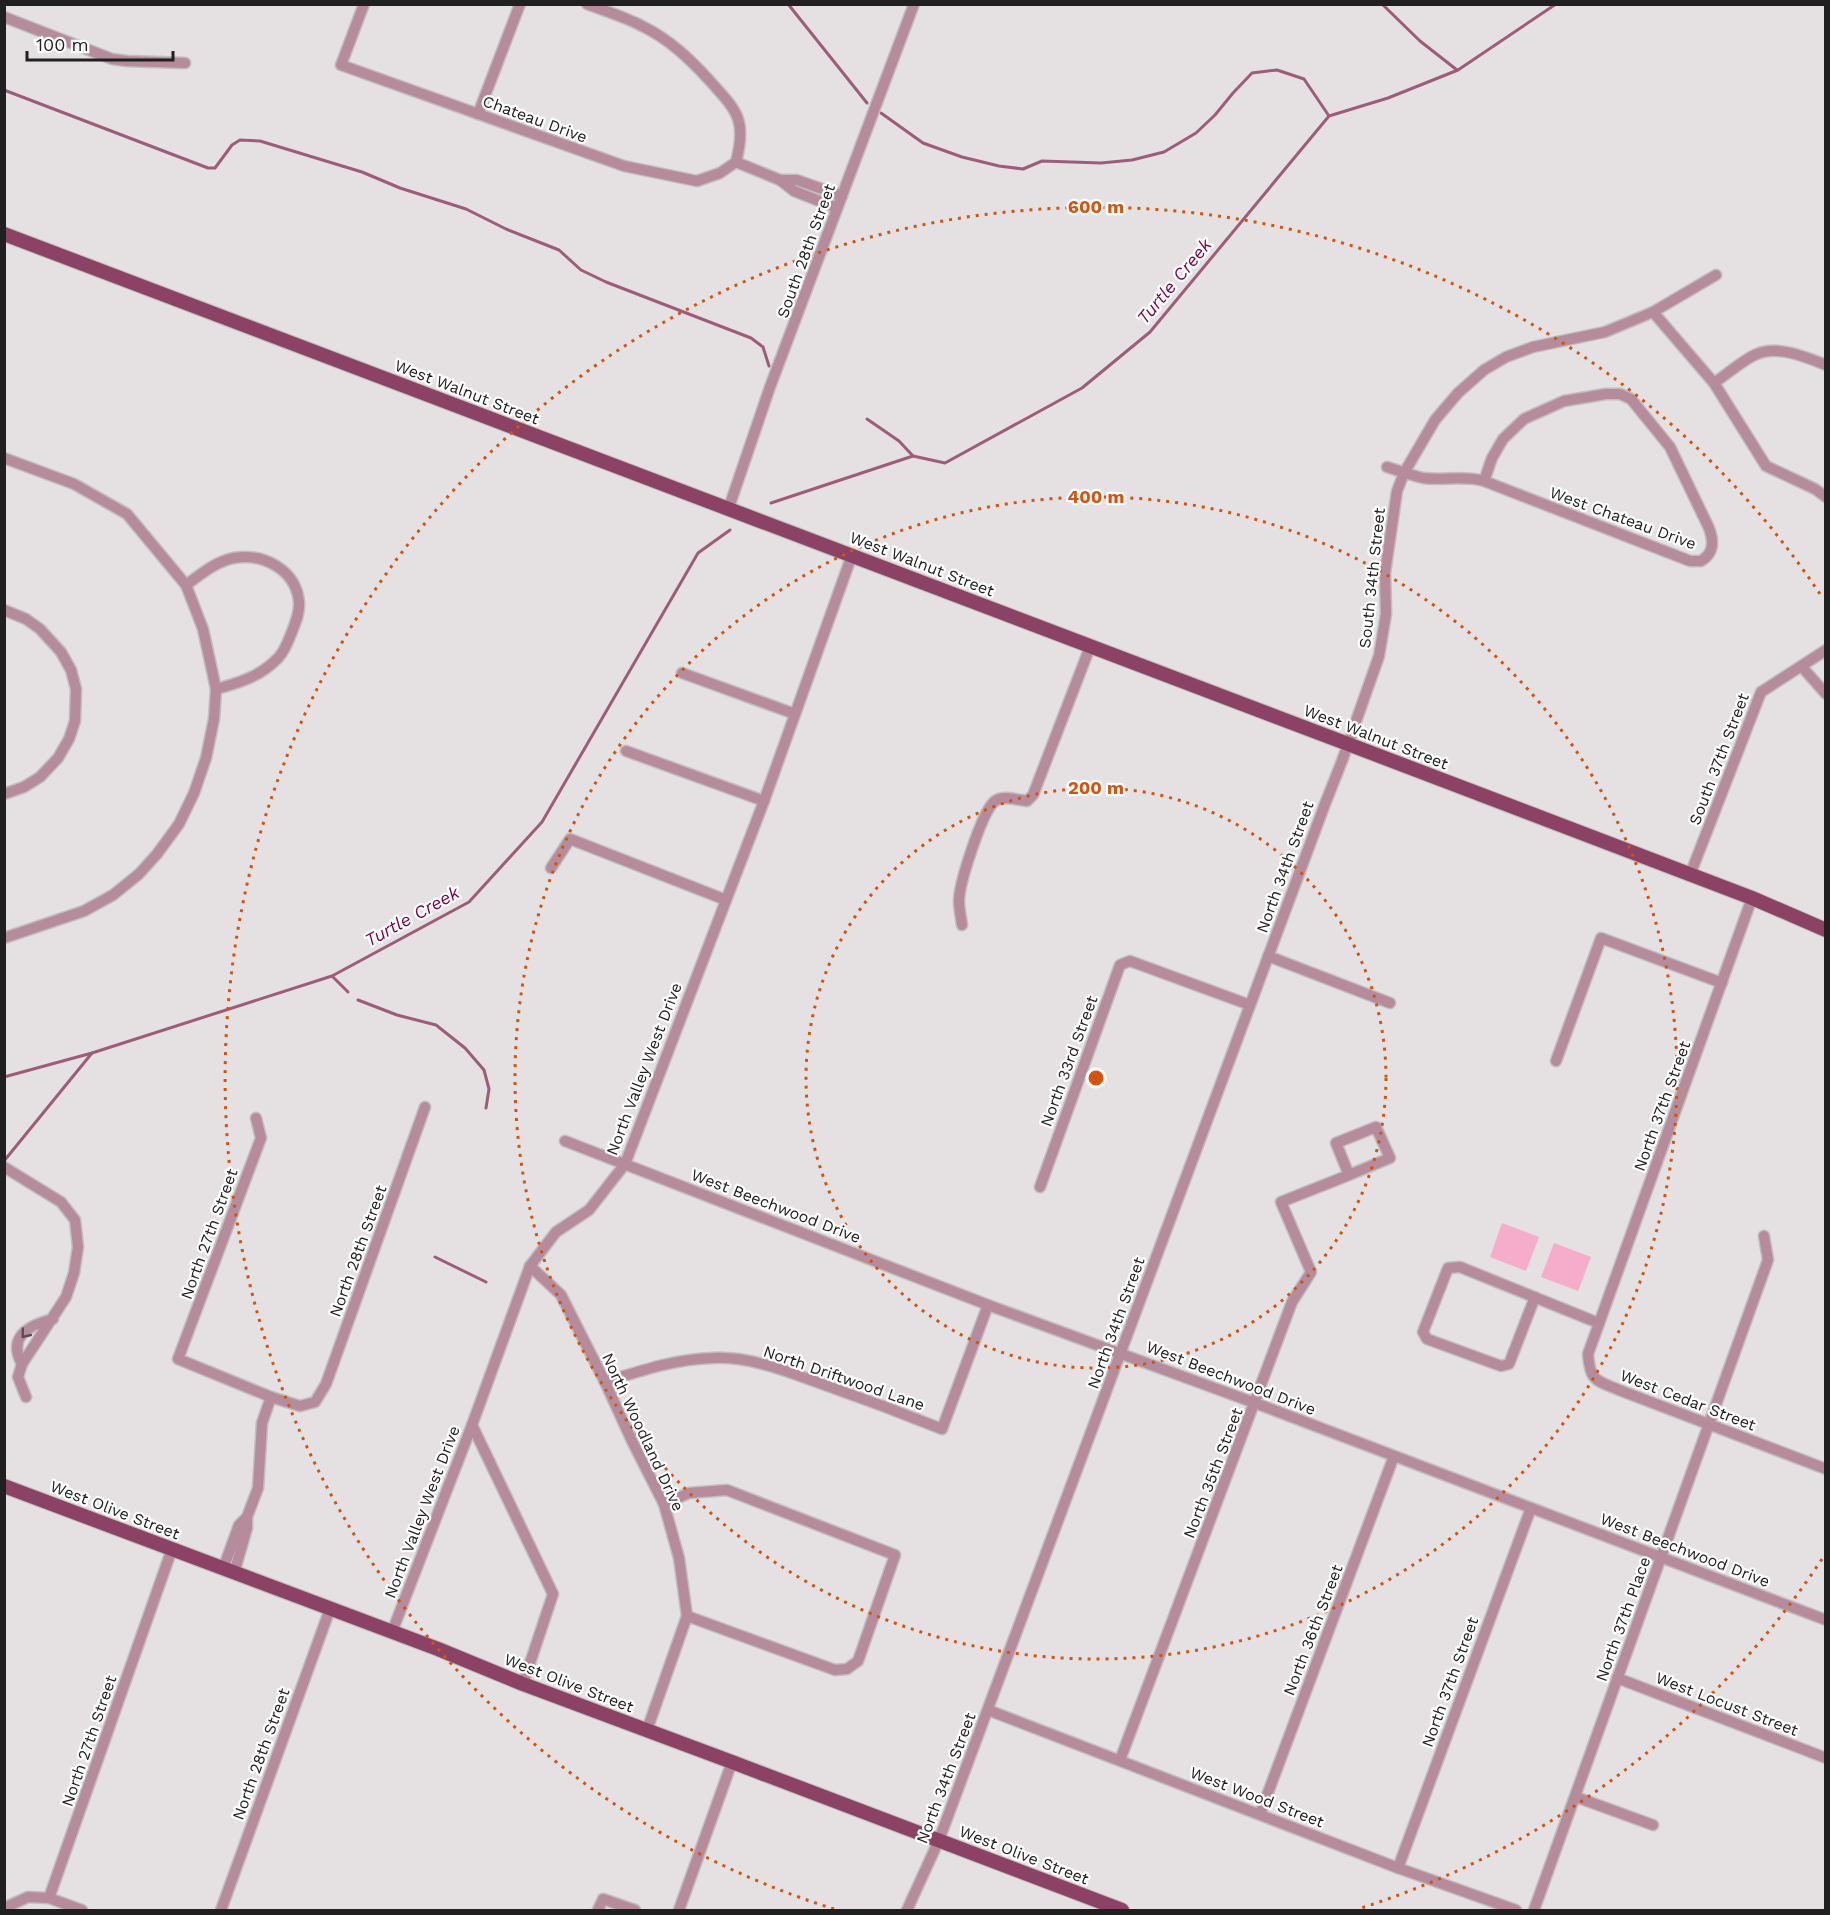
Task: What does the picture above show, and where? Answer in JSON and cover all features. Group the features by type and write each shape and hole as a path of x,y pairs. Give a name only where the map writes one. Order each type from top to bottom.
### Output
{"main road":[{"name":"West Walnut Street","path":"4,234 1752,898 1826,930"},
{"name":"West Olive Street","path":"4,1486 330,1608 523,1684 1122,1911"}],"street":[{"name":"Chateau Drive","path":"363,4 341,65 624,166 697,181 720,173 736,162"},
{"path":"478,114 520,4"},
{"path":"586,4 641,25 688,57 733,106 739,118 741,144 736,162 780,180 794,191 837,208"},
{"name":"South 28th Street","path":"728,510 770,387 915,4"},
{"path":"4,17 112,59 184,63"},
{"path":"780,180 797,180 842,196"},
{"name":"South 34th Street","path":"1348,744 1379,656 1386,614 1385,573 1397,491 1404,472 1435,420 1458,393 1485,370 1506,357 1524,350 1605,332 1653,312 1716,275"},
{"path":"1653,312 1714,383 1766,466 1815,489 1826,497"},
{"path":"1714,383 1757,353 1777,351 1826,365"},
{"name":"West Chateau Drive","path":"1387,467 1424,478 1460,477 1484,482 1690,561 1701,561 1711,552 1713,539 1709,528 1670,447 1631,399 1620,394 1564,401 1524,419 1503,439 1492,458 1484,482"},
{"path":"4,458 74,484 127,514 186,585 203,629 216,689 214,720 206,758 195,793 179,824 157,854 139,874 113,895 84,911 4,938"},
{"name":"North Valley West Drive","path":"392,1632 472,1425 530,1266 556,1232 589,1210 625,1164 764,801 852,555"},
{"path":"186,585 217,564 233,558 250,557 268,561 284,570 294,587 299,603 296,621 279,657 262,672 241,682 216,689"},
{"path":"4,610 26,619 40,629 61,652 71,670 76,689 75,721 69,740 58,758 40,777 24,787 4,794"},
{"path":"962,925 960,890 984,819 996,800 1007,798 1027,801 1033,795 1090,647"},
{"name":"South 37th Street","path":"1690,875 1761,692 1826,650"},
{"path":"1802,667 1826,694"},
{"path":"682,673 795,714"},
{"name":"North 34th Street","path":"907,1911 939,1840 1348,744"},
{"path":"626,751 764,801"},
{"path":"551,868 570,839 726,900"},
{"name":"North 37th Street","path":"1599,1323 1752,898"},
{"path":"1556,1061 1601,938 1722,983"},
{"path":"1268,956 1390,1003"},
{"name":"North 33rd Street","path":"1040,1187 1120,965 1130,961 1250,1005"},
{"name":"North 28th Street","path":"271,1397 300,1406 315,1402 326,1384 425,1107"},
{"name":"North 27th Street","path":"256,1118 261,1138 178,1359 271,1397"},
{"name":"North 35th Street","path":"1120,1760 1292,1302 1311,1272 1281,1202 1349,1175 1390,1158 1376,1127 1336,1143 1349,1175"},
{"name":"West Beechwood Drive","path":"566,1141 988,1305 1122,1353 1826,1620"},
{"path":"4,1167 61,1202 75,1221 78,1247 74,1273 66,1297 22,1364 18,1377 26,1397"},
{"name":"North 37th Place","path":"1534,1911 1768,1260 1764,1236"},
{"name":"North Woodland Drive","path":"530,1266 561,1295 664,1504 679,1558 687,1616 646,1730"},
{"path":"1535,1297 1509,1364 1501,1366 1427,1339 1423,1332 1448,1268 1460,1267 1535,1297 1599,1323"},
{"name":"North Driftwood Lane","path":"605,1382 664,1364 712,1358 744,1360 771,1365 942,1429 988,1305"},
{"path":"22,1364 17,1355 20,1337 27,1328 53,1319"},
{"name":"West Cedar Street","path":"1599,1323 1588,1354 1589,1371 1598,1381 1826,1469"},
{"path":"229,1571 248,1528 247,1517 258,1488 262,1423 271,1397"},
{"path":"472,1425 553,1594 523,1684"},
{"name":"North 36th Street","path":"1260,1814 1394,1456"},
{"path":"664,1504 689,1493 728,1490 895,1555 858,1661 847,1669 835,1670 687,1616"},
{"name":"North 37th Street","path":"1398,1868 1531,1508"},
{"name":"North 27th Street","path":"50,1898 172,1549"},
{"name":"North 28th Street","path":"221,1911 330,1608"},
{"name":"West Locust Street","path":"1617,1678 1826,1758"},
{"name":"West Wood Street","path":"988,1710 1516,1911"},
{"path":"679,1911 732,1762"},
{"path":"1576,1797 1653,1826"},
{"path":"4,1908 28,1897 50,1898 82,1911"},
{"path":"598,1911 603,1899 635,1911"}],"shaded area":[{"path":"1502,1223 1539,1237 1526,1271 1490,1257"},
{"path":"1554,1243 1591,1257 1578,1291 1541,1277"}],"waterway":[{"path":"788,4 867,103"},
{"path":"1382,4 1420,41 1457,70"},
{"name":"Turtle Creek","path":"771,503 913,456 945,463 1082,388 1150,332 1329,116 1388,98 1458,70 1556,4"},
{"path":"881,113 923,143 962,157 1023,169 1042,161 1101,163 1132,160 1164,152 1196,133 1252,73 1277,70 1304,79 1329,116"},
{"path":"4,90 208,168 215,168 232,145 240,140 260,141 362,172 400,188 466,209 506,229 559,250 581,270 606,282 751,338 763,347 769,366"},
{"path":"867,419 899,441 913,456"},
{"name":"Turtle Creek","path":"4,1077 92,1053 332,976 469,902 542,822 698,553 730,530"},
{"path":"332,976 348,992"},
{"path":"358,1000 397,1015 436,1025 465,1048 484,1070 489,1089 486,1108"},
{"path":"4,1161 92,1053"},
{"path":"435,1257 486,1282"}]}
